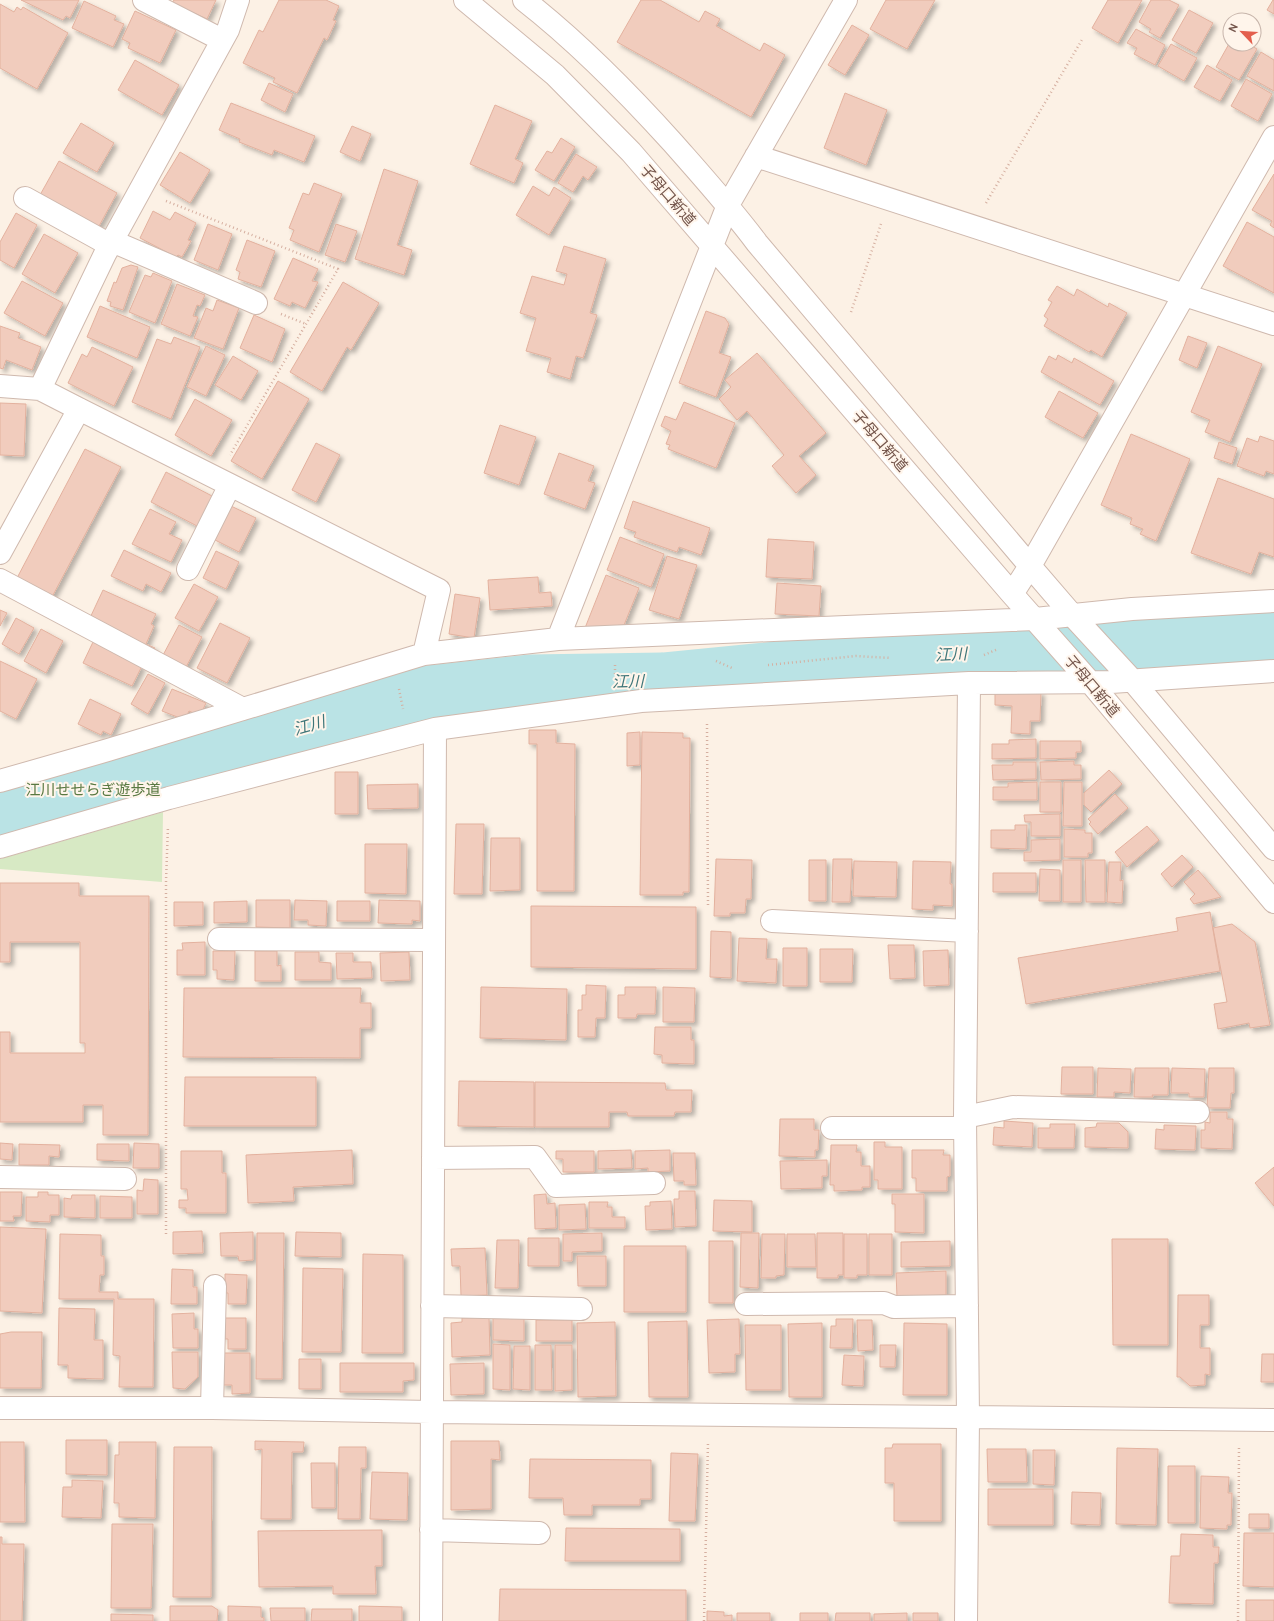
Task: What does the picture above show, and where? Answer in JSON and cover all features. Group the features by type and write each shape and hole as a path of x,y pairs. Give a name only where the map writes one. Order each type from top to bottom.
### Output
{"street":[{"path":"144,0 222,40"},
{"path":"40,389 111,243 228,30 238,0"},
{"name":"子母口新道","path":"465,0 555,75 631,152 1012,594 1090,682 1274,902"},
{"name":"子母口新道","path":"524,0 555,25 633,98 728,205 757,242 1030,566 1073,616 1132,680 1274,849"},
{"path":"558,640 728,205 846,0"},
{"path":"1012,594 1030,566 1274,138"},
{"path":"756,156 1274,324"},
{"path":"25,198 111,243 256,303"},
{"path":"0,386 40,389 439,590 424,654"},
{"path":"0,553 79,409"},
{"path":"188,570 230,485"},
{"path":"0,580 243,709"},
{"path":"0,780 424,654 558,640 1035,619 1132,609 1274,602"},
{"path":"0,847 169,798 408,735 435,729 614,704 707,697 969,683 1090,682 1274,671"},
{"path":"966,1621 968,1418 965,1123 969,683"},
{"path":"431,1621 435,729"},
{"path":"772,921 967,931"},
{"path":"219,939 434,940"},
{"path":"832,1128 965,1123 1013,1107 1198,1112"},
{"path":"433,1158 535,1157 556,1186 654,1183"},
{"path":"0,1177 125,1179"},
{"path":"212,1408 215,1286"},
{"path":"746,1304 884,1303 894,1307 967,1306"},
{"path":"432,1306 581,1309"},
{"path":"0,1408 212,1408 432,1412 1274,1420"},
{"path":"431,1530 539,1533"}],"path":[{"path":"973,226 1083,38"},
{"path":"849,319 883,218"},
{"path":"614,637 616,654 614,704"},
{"path":"396,663 397,683 408,735"},
{"path":"707,697 708,906"},
{"path":"166,1234 166,881 169,798"},
{"path":"704,1621 708,1436"},
{"path":"1238,1621 1239,1441"}],"green space":[{"name":"江川せせらぎ遊歩道","path":"135,758 152,794 0,837 0,796"},
{"path":"163,812 162,882 0,869 0,859"}],"building":[{"path":"21,0 79,0 70,18 66,16 63,20"},
{"path":"174,0 216,0 207,19 172,3"},
{"path":"279,0 326,0 339,6 333,20 336,21 327,40 324,38 297,93 273,82 275,78 243,63 259,30 263,32"},
{"path":"641,0 660,0 699,22 705,11 720,19 716,26 760,51 764,43 785,55 751,117 617,42"},
{"path":"886,0 935,0 907,49 870,29"},
{"path":"1108,0 1142,0 1118,43 1092,28"},
{"path":"1151,0 1169,0 1179,5 1160,38 1149,32 1151,29 1139,22"},
{"path":"1274,0 1274,14 1267,10"},
{"path":"84,1 116,16 114,20 124,24 113,47 72,28"},
{"path":"0,4 14,12 17,7 21,10 23,7 68,33 37,89 0,68"},
{"path":"1189,10 1213,23 1196,53 1172,40"},
{"path":"135,11 176,30 160,63 128,48 130,43 122,39"},
{"path":"852,25 869,35 845,75 828,65"},
{"path":"1136,29 1165,45 1155,65 1134,54 1137,48 1127,43"},
{"path":"1171,44 1197,58 1184,81 1158,66"},
{"path":"1224,52 1255,52 1239,80 1216,67"},
{"path":"1261,52 1274,60 1274,91 1247,76"},
{"path":"135,60 179,85 162,115 118,90"},
{"path":"1207,65 1232,80 1220,101 1194,87"},
{"path":"1246,79 1272,94 1258,121 1231,106"},
{"path":"269,83 293,94 285,112 261,100"},
{"path":"845,93 887,110 866,165 824,148"},
{"path":"231,103 315,136 304,162 274,150 272,155 239,142 240,139 219,130"},
{"path":"495,105 532,121 515,159 523,163 514,183 470,164"},
{"path":"81,123 114,143 97,172 63,153"},
{"path":"352,126 371,134 360,161 340,152"},
{"path":"561,138 575,147 554,181 535,170 547,151 552,153"},
{"path":"180,152 210,170 190,203 160,185"},
{"path":"576,154 597,167 588,180 583,176 573,192 558,183"},
{"path":"59,161 117,193 98,228 40,195"},
{"path":"384,169 418,181 397,245 412,250 404,275 355,259"},
{"path":"1274,174 1274,228 1270,225 1272,221 1252,210"},
{"path":"314,183 342,194 319,252 290,240 294,230 289,228 303,193 309,195"},
{"path":"533,186 549,196 554,187 571,198 549,235 516,215"},
{"path":"153,211 170,220 175,212 196,223 188,240 191,241 182,257 178,255 176,257 140,238"},
{"path":"16,213 37,225 14,268 0,260 0,242"},
{"path":"1247,222 1274,237 1274,293 1223,266"},
{"path":"208,224 232,234 218,270 194,260"},
{"path":"336,224 357,231 345,262 325,255"},
{"path":"44,234 78,253 55,293 22,274"},
{"path":"247,240 275,251 261,287 238,279 240,272 236,270"},
{"path":"564,246 606,259 590,313 597,315 583,358 576,356 570,379 547,372 551,358 526,351 536,318 520,313 532,276 564,285 567,274 556,271"},
{"path":"293,258 318,269 312,281 318,282 305,308 292,302 290,306 274,299"},
{"path":"131,265 138,267 123,310 110,306 111,302 107,301 114,282 116,283 122,268"},
{"path":"153,273 172,281 155,323 129,312 145,275 151,277"},
{"path":"22,281 63,303 45,336 4,313"},
{"path":"343,282 379,303 351,350 347,347 322,391 290,372"},
{"path":"177,284 205,295 200,306 197,305 193,316 198,317 190,336 161,324"},
{"path":"1057,286 1074,296 1077,289 1108,307 1109,303 1127,313 1102,357 1091,350 1089,352 1044,326 1048,319 1044,316 1052,302 1048,300"},
{"path":"217,300 239,308 223,349 194,338 206,308 213,311"},
{"path":"100,306 150,327 137,358 87,337"},
{"path":"706,311 725,318 729,324 719,353 731,357 716,397 679,383"},
{"path":"254,315 285,329 272,362 240,348"},
{"path":"0,326 20,333 18,338 41,347 32,370 6,360 3,369 0,368"},
{"path":"1188,336 1207,343 1197,368 1179,360"},
{"path":"174,337 200,347 171,419 132,402 157,339 171,344"},
{"path":"206,346 225,355 206,396 187,387"},
{"path":"1218,346 1262,364 1230,442 1205,432 1210,420 1191,412"},
{"path":"92,347 133,367 114,406 68,383 82,354 87,357"},
{"path":"757,353 826,433 799,456 816,475 796,493 772,466 784,455 747,411 737,420 719,399 731,387 725,380"},
{"path":"1058,355 1072,363 1074,358 1114,381 1100,405 1041,372 1049,356 1056,360"},
{"path":"233,356 258,371 241,400 215,385"},
{"path":"278,381 309,399 262,479 231,461"},
{"path":"1059,391 1098,413 1083,438 1045,417"},
{"path":"195,399 232,420 211,456 175,435"},
{"path":"684,402 735,423 716,468 668,449 670,445 666,444 671,431 661,426 665,416 676,420"},
{"path":"0,403 26,404 24,456 0,455"},
{"path":"500,425 536,437 519,485 484,473"},
{"path":"1131,434 1190,459 1156,541 1140,534 1143,529 1130,524 1132,518 1101,505"},
{"path":"1260,436 1274,441 1274,474 1266,471 1264,476 1237,466 1247,438 1258,442"},
{"path":"1219,442 1237,448 1232,464 1214,458"},
{"path":"316,443 340,455 316,502 292,490"},
{"path":"85,449 121,467 52,597 17,578"},
{"path":"559,453 594,466 588,481 595,483 585,509 544,494"},
{"path":"166,472 214,497 197,526 151,502"},
{"path":"1218,478 1274,499 1274,557 1259,552 1251,574 1191,553"},
{"path":"633,501 710,528 701,555 679,547 677,552 634,537 636,532 624,528"},
{"path":"231,506 256,518 239,552 215,540"},
{"path":"150,509 176,522 169,534 182,540 171,562 132,544"},
{"path":"620,537 664,554 651,587 607,570"},
{"path":"768,539 814,542 812,579 766,577"},
{"path":"124,550 171,573 161,592 146,584 143,591 111,576"},
{"path":"216,551 239,562 226,589 203,578"},
{"path":"667,556 697,565 679,619 649,610"},
{"path":"606,575 639,588 624,625 585,628"},
{"path":"538,577 539,593 551,592 552,606 490,610 488,580"},
{"path":"777,583 821,586 819,616 775,614"},
{"path":"194,584 218,597 199,631 175,618"},
{"path":"103,590 156,614 151,624 154,626 146,644 155,648 152,655 89,620"},
{"path":"455,594 480,598 474,638 449,634"},
{"path":"0,610 7,613 0,626"},
{"path":"16,618 34,628 19,654 2,644"},
{"path":"220,623 250,638 227,683 197,668"},
{"path":"179,625 202,637 185,669 162,657"},
{"path":"41,629 63,641 46,673 24,661"},
{"path":"93,642 142,666 132,686 83,663"},
{"path":"0,661 37,679 16,719 0,711"},
{"path":"148,674 165,683 148,714 131,704"},
{"path":"172,689 206,703 200,716 189,711 185,720 162,711"},
{"path":"995,690 1041,692 1040,721 1030,721 1030,734 1011,733 1012,706 995,705"},
{"path":"90,699 121,714 111,735 103,731 101,735 78,724"},
{"path":"529,730 556,730 556,743 575,744 574,891 537,891 537,744 529,744"},
{"path":"640,732 640,765 627,766 627,733"},
{"path":"642,732 683,733 683,738 690,738 689,892 683,892 683,895 640,895"},
{"path":"1036,739 1036,758 992,759 992,744 1009,744 1009,740"},
{"path":"1040,741 1081,741 1081,752 1076,752 1076,758 1040,759"},
{"path":"1074,761 1074,765 1081,765 1081,779 1041,780 1040,762"},
{"path":"1013,762 1036,762 1036,779 993,780 992,765 1013,765"},
{"path":"1109,770 1122,784 1091,812 1084,805 1084,793"},
{"path":"335,772 358,772 358,814 335,814"},
{"path":"1037,782 1037,800 993,800 993,787 1008,787 1008,783"},
{"path":"1040,782 1061,782 1061,812 1040,812"},
{"path":"1064,782 1082,782 1082,826 1063,826"},
{"path":"418,784 418,808 368,809 367,785"},
{"path":"1115,794 1128,808 1098,834 1089,824 1091,822 1088,819"},
{"path":"1060,814 1060,836 1031,836 1031,822 1025,822 1024,815"},
{"path":"456,824 484,824 482,894 454,894"},
{"path":"1015,825 1027,825 1026,849 991,848 991,830 1015,830"},
{"path":"1147,826 1159,840 1127,867 1115,852"},
{"path":"1064,829 1085,830 1085,833 1092,833 1092,853 1088,853 1088,857 1064,857"},
{"path":"491,838 520,838 520,890 490,891"},
{"path":"1060,839 1060,860 1024,861 1024,852 1031,852 1031,840"},
{"path":"365,844 407,844 406,894 365,893"},
{"path":"1182,855 1193,867 1172,887 1161,874"},
{"path":"716,859 752,860 751,899 746,899 745,913 730,913 730,916 714,916"},
{"path":"833,859 852,859 850,902 832,902"},
{"path":"809,860 826,860 826,901 809,901"},
{"path":"1063,860 1081,860 1081,902 1063,902"},
{"path":"1085,860 1105,860 1105,902 1086,902"},
{"path":"854,861 897,862 896,897 853,896"},
{"path":"913,861 951,862 950,884 952,884 952,906 933,905 933,910 912,909"},
{"path":"1109,862 1121,862 1120,881 1123,880 1122,903 1107,902"},
{"path":"1040,869 1060,870 1060,901 1039,901"},
{"path":"1198,870 1221,897 1194,904 1190,899 1195,894 1184,882"},
{"path":"993,873 1036,873 1036,892 993,892"},
{"path":"0,883 79,883 79,896 149,896 148,1135 103,1135 103,1105 83,1105 83,1122 0,1122 0,1032 10,1032 10,1053 85,1053 85,1043 80,1043 80,942 10,942 10,962 0,962"},
{"path":"256,900 290,900 290,928 256,927"},
{"path":"295,900 327,901 326,926 308,925 308,920 294,920"},
{"path":"379,900 420,901 420,921 412,920 412,924 378,923"},
{"path":"247,901 247,922 214,923 214,902"},
{"path":"337,901 370,901 370,921 337,921"},
{"path":"174,902 203,902 203,925 174,926"},
{"path":"531,906 696,907 696,969 531,967"},
{"path":"1210,912 1220,971 1026,1004 1018,958 1178,931 1176,918"},
{"path":"1232,924 1255,942 1270,1025 1250,1028 1249,1023 1218,1029 1214,1004 1227,1002 1213,928"},
{"path":"711,931 731,932 731,978 710,977"},
{"path":"739,938 767,939 766,959 777,959 776,983 737,981"},
{"path":"205,942 205,975 177,975 177,950 183,950 182,943"},
{"path":"888,945 914,945 915,978 890,979"},
{"path":"783,948 807,948 807,986 783,986"},
{"path":"820,949 853,949 852,982 820,982"},
{"path":"948,950 949,985 924,986 923,951"},
{"path":"213,951 235,951 234,980 217,979 217,970 213,970"},
{"path":"255,951 277,951 277,966 281,965 281,981 255,981"},
{"path":"295,952 319,952 319,962 331,963 331,980 295,980"},
{"path":"409,952 410,980 381,981 380,953"},
{"path":"336,953 353,953 353,962 371,962 372,978 337,979"},
{"path":"586,985 606,986 605,1018 596,1018 595,1037 578,1037 578,1010 582,1010 582,995 586,995"},
{"path":"481,987 567,989 566,1040 480,1038"},
{"path":"625,987 656,987 655,1014 637,1014 636,1018 618,1018 618,995 625,995"},
{"path":"663,987 695,988 694,1022 663,1022"},
{"path":"184,988 361,988 360,1003 371,1003 371,1028 360,1028 360,1058 183,1057"},
{"path":"655,1027 691,1027 691,1040 694,1040 694,1064 662,1063 662,1055 654,1054"},
{"path":"1062,1067 1093,1067 1093,1094 1061,1094"},
{"path":"1098,1068 1131,1069 1130,1093 1114,1092 1114,1097 1097,1097"},
{"path":"1135,1068 1169,1068 1168,1095 1134,1097"},
{"path":"1172,1068 1205,1069 1204,1097 1189,1097 1189,1093 1171,1093"},
{"path":"1209,1068 1234,1068 1234,1093 1231,1093 1230,1108 1207,1108"},
{"path":"185,1077 316,1077 316,1126 184,1126"},
{"path":"459,1081 534,1082 534,1127 458,1126"},
{"path":"535,1082 665,1083 666,1090 692,1090 691,1112 675,1112 674,1116 628,1116 627,1112 609,1112 609,1127 535,1127"},
{"path":"1210,1112 1227,1112 1227,1119 1233,1119 1232,1149 1201,1148 1201,1130 1205,1130 1205,1122 1210,1123"},
{"path":"780,1119 814,1119 814,1130 819,1130 818,1150 815,1150 815,1157 779,1156"},
{"path":"1004,1121 1033,1123 1032,1147 993,1145 994,1127 1004,1128"},
{"path":"1097,1123 1119,1123 1128,1132 1128,1148 1085,1147 1085,1128 1096,1127"},
{"path":"1050,1124 1075,1124 1074,1148 1038,1148 1038,1128 1050,1128"},
{"path":"1164,1125 1196,1126 1195,1150 1155,1149 1156,1129 1164,1130"},
{"path":"874,1142 885,1142 885,1147 902,1147 902,1189 878,1189 878,1180 874,1180"},
{"path":"0,1143 13,1144 12,1160 0,1159"},
{"path":"134,1143 159,1144 159,1168 133,1168"},
{"path":"19,1144 60,1145 59,1157 49,1156 49,1165 19,1165"},
{"path":"97,1144 129,1144 129,1161 97,1160"},
{"path":"831,1145 857,1145 856,1152 861,1152 861,1166 870,1166 870,1187 862,1187 862,1190 834,1191 834,1185 830,1185"},
{"path":"352,1150 353,1184 293,1187 294,1201 248,1203 246,1155"},
{"path":"631,1150 632,1168 598,1169 598,1151"},
{"path":"670,1150 670,1171 648,1172 648,1168 635,1169 635,1151"},
{"path":"912,1150 944,1150 943,1155 950,1155 950,1176 947,1177 947,1191 916,1191 916,1178 912,1178"},
{"path":"181,1151 222,1151 222,1173 226,1173 226,1213 186,1213 186,1208 179,1208 179,1200 188,1200 187,1189 181,1189"},
{"path":"556,1151 594,1151 594,1172 563,1172 563,1159 556,1159"},
{"path":"673,1153 695,1153 696,1185 684,1185 684,1181 674,1181"},
{"path":"827,1160 827,1176 822,1176 822,1188 781,1189 780,1161"},
{"path":"1274,1167 1274,1206 1255,1183"},
{"path":"144,1179 158,1180 158,1214 137,1214 137,1190 143,1191"},
{"path":"679,1191 695,1191 696,1226 675,1227 674,1199 679,1199"},
{"path":"0,1192 22,1192 21,1216 13,1216 14,1221 0,1221"},
{"path":"38,1192 48,1192 48,1195 59,1195 59,1215 50,1215 50,1222 26,1221 26,1197 38,1197"},
{"path":"546,1194 547,1204 555,1203 556,1228 535,1229 534,1195"},
{"path":"892,1194 924,1194 924,1233 895,1232 895,1204 892,1204"},
{"path":"72,1195 95,1195 95,1218 64,1217 64,1198 71,1199"},
{"path":"100,1196 132,1197 132,1218 100,1218"},
{"path":"714,1200 752,1201 752,1232 713,1231"},
{"path":"671,1201 672,1229 646,1230 645,1206 650,1206 650,1202"},
{"path":"589,1202 608,1202 607,1207 612,1207 612,1217 625,1217 625,1228 589,1228"},
{"path":"585,1204 586,1229 559,1230 559,1205"},
{"path":"0,1227 46,1229 42,1313 0,1311"},
{"path":"202,1231 203,1253 173,1254 173,1232"},
{"path":"253,1232 253,1260 239,1261 238,1256 221,1256 220,1233"},
{"path":"296,1232 341,1233 341,1257 295,1256"},
{"path":"257,1233 284,1233 282,1379 256,1379"},
{"path":"602,1233 602,1251 572,1252 572,1261 563,1261 563,1234"},
{"path":"741,1233 759,1233 758,1288 740,1287"},
{"path":"817,1233 843,1233 843,1275 838,1275 838,1278 817,1278"},
{"path":"60,1234 101,1235 101,1256 104,1256 104,1275 100,1275 99,1292 118,1292 118,1299 154,1299 153,1387 119,1387 120,1356 113,1355 114,1299 59,1299"},
{"path":"762,1234 785,1234 784,1275 776,1276 776,1278 761,1278"},
{"path":"787,1234 815,1234 816,1267 787,1267"},
{"path":"844,1234 867,1234 867,1275 857,1275 857,1278 844,1278"},
{"path":"869,1234 892,1234 892,1275 869,1275"},
{"path":"528,1238 559,1238 559,1266 528,1266"},
{"path":"1112,1239 1168,1239 1168,1345 1113,1345"},
{"path":"497,1240 519,1240 518,1288 495,1288"},
{"path":"709,1241 733,1241 733,1303 709,1303"},
{"path":"950,1241 950,1266 901,1267 901,1242"},
{"path":"624,1246 686,1246 686,1312 624,1312"},
{"path":"485,1248 487,1295 461,1296 460,1266 452,1266 451,1249"},
{"path":"363,1254 403,1255 403,1353 362,1353"},
{"path":"577,1256 606,1256 606,1286 578,1286"},
{"path":"303,1268 343,1269 341,1352 302,1352"},
{"path":"172,1269 193,1270 193,1287 197,1287 197,1304 171,1304"},
{"path":"946,1271 946,1295 897,1297 896,1273"},
{"path":"225,1274 247,1275 246,1304 228,1304 228,1293 225,1293"},
{"path":"1178,1295 1209,1295 1209,1325 1200,1325 1200,1348 1210,1348 1210,1375 1205,1374 1205,1385 1190,1386 1180,1377 1177,1377"},
{"path":"59,1308 95,1309 94,1340 103,1340 103,1379 68,1378 68,1365 58,1365"},
{"path":"194,1313 194,1329 198,1329 198,1348 173,1348 172,1314"},
{"path":"489,1317 490,1355 452,1357 451,1323 462,1322 462,1318"},
{"path":"493,1317 524,1318 524,1341 493,1340"},
{"path":"225,1318 246,1318 246,1349 228,1349 228,1339 225,1339"},
{"path":"739,1319 740,1354 735,1354 735,1372 709,1373 707,1320"},
{"path":"836,1319 853,1319 852,1348 830,1348 831,1326 836,1326"},
{"path":"536,1320 572,1320 572,1341 536,1341"},
{"path":"857,1320 872,1320 873,1350 858,1351"},
{"path":"687,1321 688,1397 649,1397 648,1322"},
{"path":"615,1322 616,1396 578,1397 577,1323"},
{"path":"822,1323 822,1397 789,1397 788,1324"},
{"path":"904,1323 947,1324 947,1395 903,1395"},
{"path":"745,1325 781,1325 781,1390 746,1390"},
{"path":"11,1332 42,1332 41,1388 0,1388 0,1334"},
{"path":"493,1344 510,1345 510,1390 493,1389"},
{"path":"535,1345 551,1345 552,1390 535,1390"},
{"path":"555,1345 572,1345 572,1390 555,1391"},
{"path":"880,1345 896,1345 895,1367 880,1367"},
{"path":"514,1346 530,1346 530,1390 513,1389"},
{"path":"172,1352 198,1352 198,1377 185,1389 173,1388"},
{"path":"222,1353 250,1353 250,1393 232,1394 232,1385 222,1385"},
{"path":"1262,1354 1274,1354 1274,1382 1261,1382"},
{"path":"844,1355 864,1356 863,1386 842,1385"},
{"path":"299,1359 321,1359 321,1389 299,1389"},
{"path":"340,1363 414,1363 414,1380 403,1381 403,1392 340,1392"},
{"path":"484,1363 484,1394 451,1395 450,1364"},
{"path":"66,1440 107,1440 107,1475 66,1474"},
{"path":"255,1441 304,1442 303,1452 292,1452 291,1519 261,1519 262,1449 255,1450"},
{"path":"451,1441 499,1441 500,1460 491,1459 491,1509 451,1510"},
{"path":"0,1442 24,1442 25,1522 0,1522"},
{"path":"119,1442 156,1442 155,1518 119,1517 119,1503 114,1503 115,1455 119,1455"},
{"path":"893,1444 941,1444 941,1521 894,1521 894,1483 885,1483 885,1448 892,1448"},
{"path":"174,1447 212,1447 211,1597 173,1597"},
{"path":"339,1447 366,1447 366,1468 361,1468 360,1519 338,1519"},
{"path":"1117,1448 1158,1449 1156,1525 1116,1524"},
{"path":"987,1449 1026,1449 1027,1482 988,1482"},
{"path":"1033,1450 1055,1450 1054,1485 1033,1484"},
{"path":"671,1453 698,1454 695,1521 669,1521"},
{"path":"530,1459 651,1460 651,1499 640,1499 640,1505 592,1505 592,1515 564,1515 563,1498 529,1498"},
{"path":"311,1463 335,1463 335,1508 312,1508"},
{"path":"1168,1466 1195,1466 1195,1523 1168,1523"},
{"path":"372,1472 408,1473 407,1520 370,1519"},
{"path":"1201,1476 1229,1477 1228,1493 1232,1493 1231,1525 1227,1525 1227,1529 1200,1528"},
{"path":"72,1480 103,1481 101,1518 62,1517 63,1487 72,1487"},
{"path":"988,1489 1053,1489 1053,1525 988,1525"},
{"path":"1072,1492 1101,1493 1100,1525 1071,1524"},
{"path":"1249,1514 1269,1514 1269,1528 1249,1528"},
{"path":"112,1524 153,1524 151,1608 111,1608"},
{"path":"566,1528 680,1529 680,1561 565,1561"},
{"path":"382,1530 382,1566 375,1566 376,1594 333,1594 333,1586 259,1587 258,1531"},
{"path":"1244,1533 1274,1533 1274,1587 1243,1586"},
{"path":"1181,1534 1213,1535 1213,1547 1219,1547 1218,1563 1214,1563 1213,1604 1169,1603 1171,1556 1180,1556"},
{"path":"0,1537 2,1537 2,1544 24,1544 22,1621 0,1621"},
{"path":"500,1589 686,1590 686,1621 499,1621"},
{"path":"1246,1600 1274,1600 1274,1621 1246,1621"},
{"path":"170,1606 212,1606 218,1610 217,1621 170,1621"},
{"path":"228,1606 261,1607 261,1617 264,1618 264,1621 228,1621"},
{"path":"359,1606 402,1607 402,1621 359,1621"},
{"path":"270,1608 305,1608 305,1621 271,1621"},
{"path":"312,1609 352,1609 352,1621 311,1621"},
{"path":"707,1611 724,1612 724,1616 732,1615 732,1621 707,1621"},
{"path":"737,1613 770,1613 770,1621 737,1621"},
{"path":"800,1613 828,1613 828,1621 800,1621"},
{"path":"836,1613 870,1613 870,1621 835,1621"},
{"path":"907,1613 907,1621 874,1621 874,1614"},
{"path":"913,1613 938,1613 938,1621 913,1621"},
{"path":"111,1614 153,1615 153,1621 111,1621"}],"waterway":[{"name":"江川","path":"0,819 71,800 173,764 417,694 530,682 663,680 897,657 1274,636"}]}
